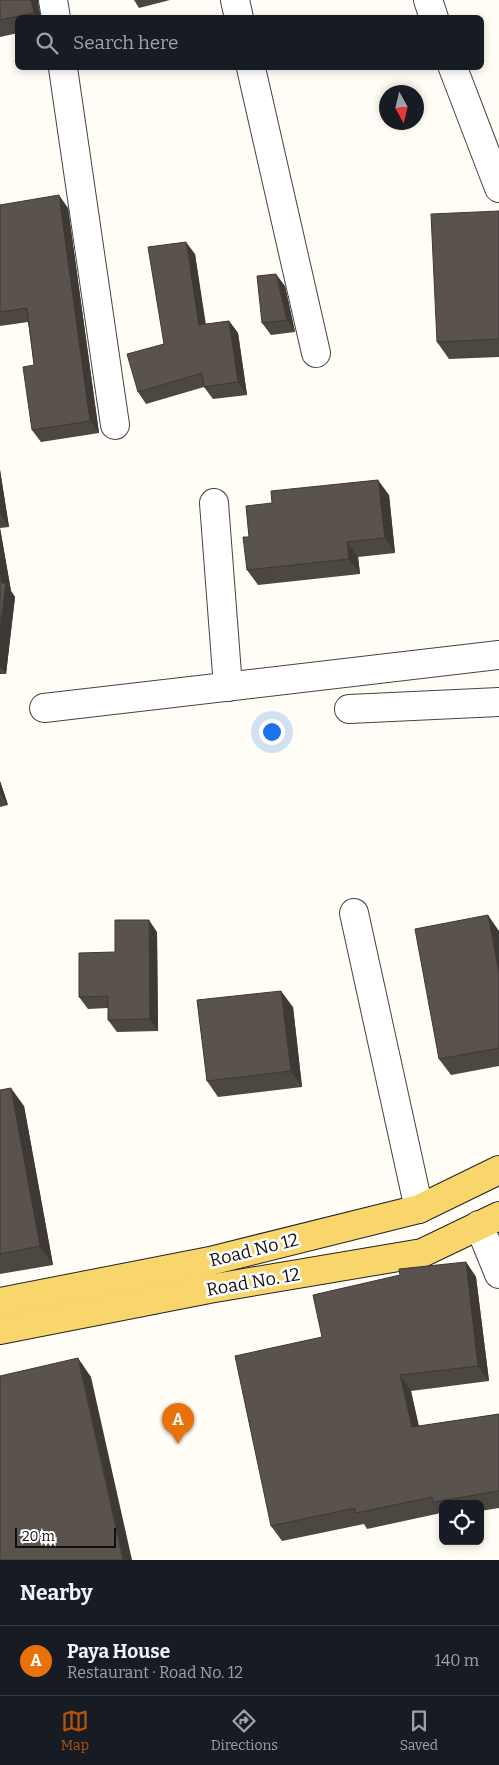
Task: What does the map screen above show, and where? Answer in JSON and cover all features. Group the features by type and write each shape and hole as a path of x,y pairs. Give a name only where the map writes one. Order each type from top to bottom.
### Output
{"main road":[{"name":"Road No 12","path":"0,1302 210,1261 419,1209 499,1170"},
{"name":"Road No. 12","path":"0,1330 209,1289 422,1253 489,1221"}],"street":[{"path":"53,0 56,15"},
{"path":"235,0 238,15"},
{"path":"428,0 433,15"},
{"path":"63,70 115,425"},
{"path":"251,70 316,353"},
{"path":"454,70 499,188"},
{"path":"214,503 228,687"},
{"path":"44,708 499,655"},
{"path":"349,709 499,702"},
{"path":"354,913 419,1209"},
{"path":"489,1221 499,1274"}],"building":[{"path":"0,0 31,0 34,13 15,15 15,17 0,20"},
{"path":"59,195 90,421 32,430 23,367 34,365 27,308 0,312 0,205"},
{"path":"499,211 499,339 437,342 431,214"},
{"path":"186,242 199,325 229,321 238,382 204,387 202,373 138,392 127,354 164,344 148,247"},
{"path":"276,274 287,320 262,323 257,276"},
{"path":"378,480 385,538 347,542 349,559 247,570 243,537 249,537 246,506 272,503 271,491"},
{"path":"0,569 2,583 6,583 0,632"},
{"path":"488,915 499,973 499,1048 439,1059 415,929"},
{"path":"115,920 149,920 150,1019 108,1020 108,996 79,997 79,953 115,952"},
{"path":"281,991 291,1071 207,1081 197,1000"},
{"path":"11,1088 40,1246 0,1254 0,1090"},
{"path":"466,1262 478,1366 400,1375 412,1427 499,1414 499,1491 433,1502 432,1497 356,1513 355,1508 271,1526 235,1356 322,1337 313,1295 400,1275 399,1269"},
{"path":"78,1358 123,1560 0,1560 0,1376"}],"place":[{"name":"Paya House","path":"178,1444"}]}
